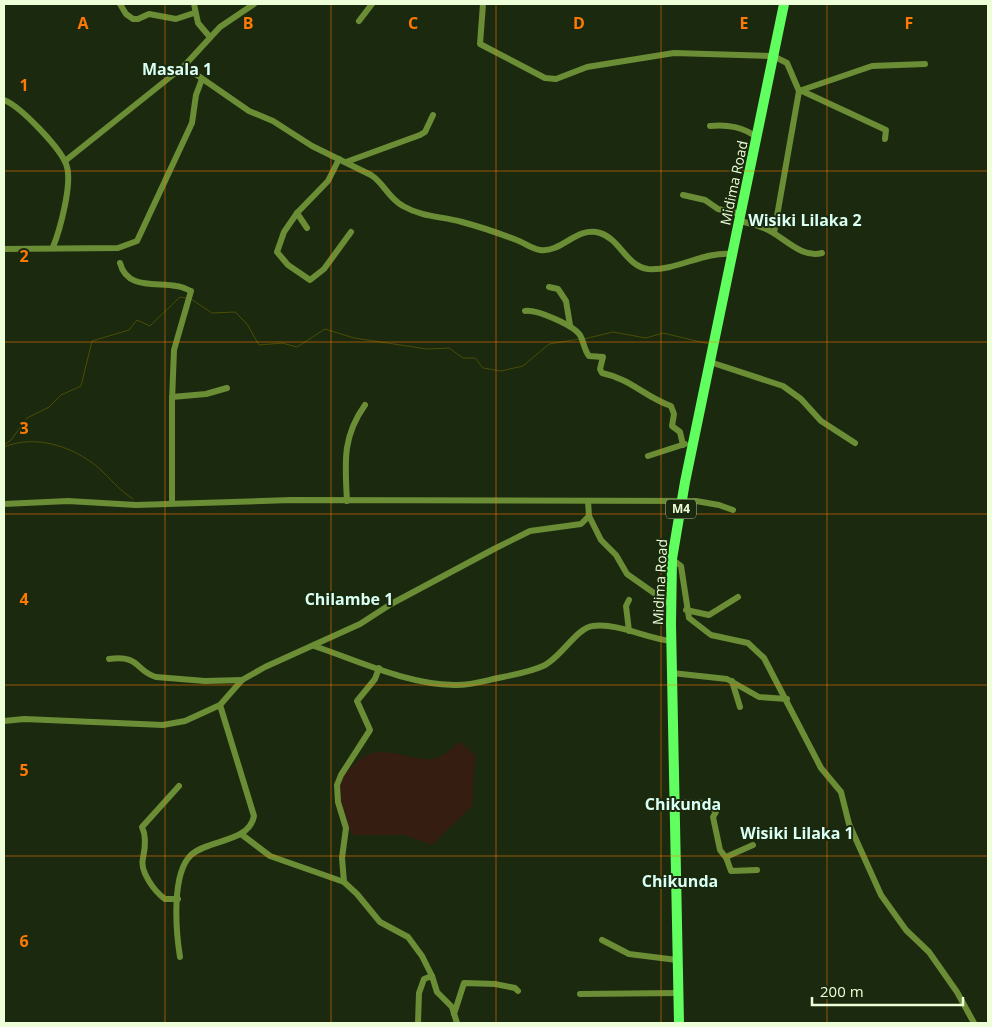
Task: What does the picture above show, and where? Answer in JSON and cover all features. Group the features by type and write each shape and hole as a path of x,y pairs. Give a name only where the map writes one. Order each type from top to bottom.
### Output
{"main road":[{"name":"Midima Road","path":"679,1023 671,641 672,559 710,362 784,4"}],"street":[{"path":"120,4 126,14 133,20 149,14 176,19 194,13"},
{"path":"194,4 194,13 198,23 209,36"},
{"path":"65,161 184,66 209,36 254,4"},
{"path":"359,21 372,4"},
{"path":"483,4 480,44 545,78 556,79 587,67 674,53 773,56 787,63 800,91 774,233"},
{"path":"800,91 872,66 925,64"},
{"path":"184,66 249,111 278,124 299,138 376,178 386,193 404,207 427,216 461,221 521,241 538,250 551,250 573,237 589,232 602,233 635,264 648,269 665,267 716,253 733,254"},
{"path":"4,249 53,247 118,248 137,242 192,123 198,88 202,79"},
{"path":"800,91 882,128 887,132 885,139"},
{"path":"4,100 13,104 36,125 65,161 68,183 62,219 53,247"},
{"path":"351,232 324,269 310,280 288,265 277,252 284,232 297,213 328,181 343,160 420,136 425,132 433,115"},
{"path":"710,126 720,124 736,128 750,132 757,138"},
{"path":"683,195 705,200 710,206 740,217 804,250 812,253 822,253"},
{"path":"297,213 307,228"},
{"path":"120,263 128,276 146,286 176,286 191,291 174,350 172,503"},
{"path":"549,287 558,289 566,301 570,325 579,334 589,356 603,356 600,369 602,373 633,384 659,402 671,406 674,414 672,426 680,432 683,445"},
{"path":"524,311 535,310 561,324 570,325"},
{"path":"710,362 783,386 801,399 821,421 855,443"},
{"path":"172,397 206,394 227,388"},
{"path":"347,501 345,458 352,423 365,405"},
{"path":"648,456 683,445 695,444"},
{"path":"4,504 68,501 136,504 347,501 703,501 732,510"},
{"path":"588,501 589,516 601,540 616,555 631,579 671,605"},
{"path":"4,721 24,719 163,725 185,721 220,705 242,680 265,667 369,619 458,567 530,531 581,524 589,516"},
{"path":"672,559 678,563 682,570 686,610 694,624 711,635 748,643 755,648 771,669 821,768 840,792 849,824 881,895 906,930 929,952 957,992 974,1023"},
{"path":"686,610 709,616 738,597"},
{"path":"629,600 626,606 629,631"},
{"path":"314,646 425,681 455,685 527,672 543,666 560,655 579,634 591,626 629,631 646,637 671,641"},
{"path":"109,659 128,658 141,666 150,675 156,677 205,681 242,680"},
{"path":"344,882 342,858 346,828 338,802 338,785 341,774 370,730 356,700 375,679 379,668"},
{"path":"672,673 732,681 759,697 787,699"},
{"path":"732,681 740,707"},
{"path":"180,957 177,935 178,899 182,872 189,856 240,834 252,823 253,811 220,705"},
{"path":"178,899 165,899 146,877 142,859 146,849 142,828 179,786"},
{"path":"674,802 706,803 716,812 713,817 720,850 727,858 731,871 757,870"},
{"path":"240,834 270,856 306,867 344,882 357,894 380,922 408,937 422,956 432,976 436,992 452,1007 457,1023"},
{"path":"727,858 753,845"},
{"path":"602,940 629,954 677,960"},
{"path":"418,1023 419,993 424,979 432,976"},
{"path":"454,1014 464,983 495,984 515,988 518,991"},
{"path":"580,994 678,993"}],"shaded area":[{"path":"459,741 475,755 472,806 432,845 405,835 354,835 349,830 341,809 339,779 357,762 368,755 380,752 430,759 439,757 449,751"}],"waterway":[{"path":"4,445 11,440 27,418 49,407 61,395 81,386 92,341 129,330 137,320 150,326 180,297 187,298"},
{"path":"191,299 212,313 235,312 247,324 259,345 282,343 297,347 325,329 354,338 427,349 449,348 463,358 475,358 483,368 501,371 523,366 549,344 580,339"},
{"path":"584,339 613,332 646,338 663,333 709,344"},
{"path":"4,447 17,443 44,442 70,450 94,464 133,499"}],"district":[{"name":"Masala 1","path":"177,69"},
{"name":"Wisiki Lilaka 2","path":"805,220"},
{"name":"Chilambe 1","path":"349,599"},
{"name":"Chikunda","path":"683,804"},
{"name":"Wisiki Lilaka 1","path":"797,833"},
{"name":"Chikunda","path":"680,881"}]}
